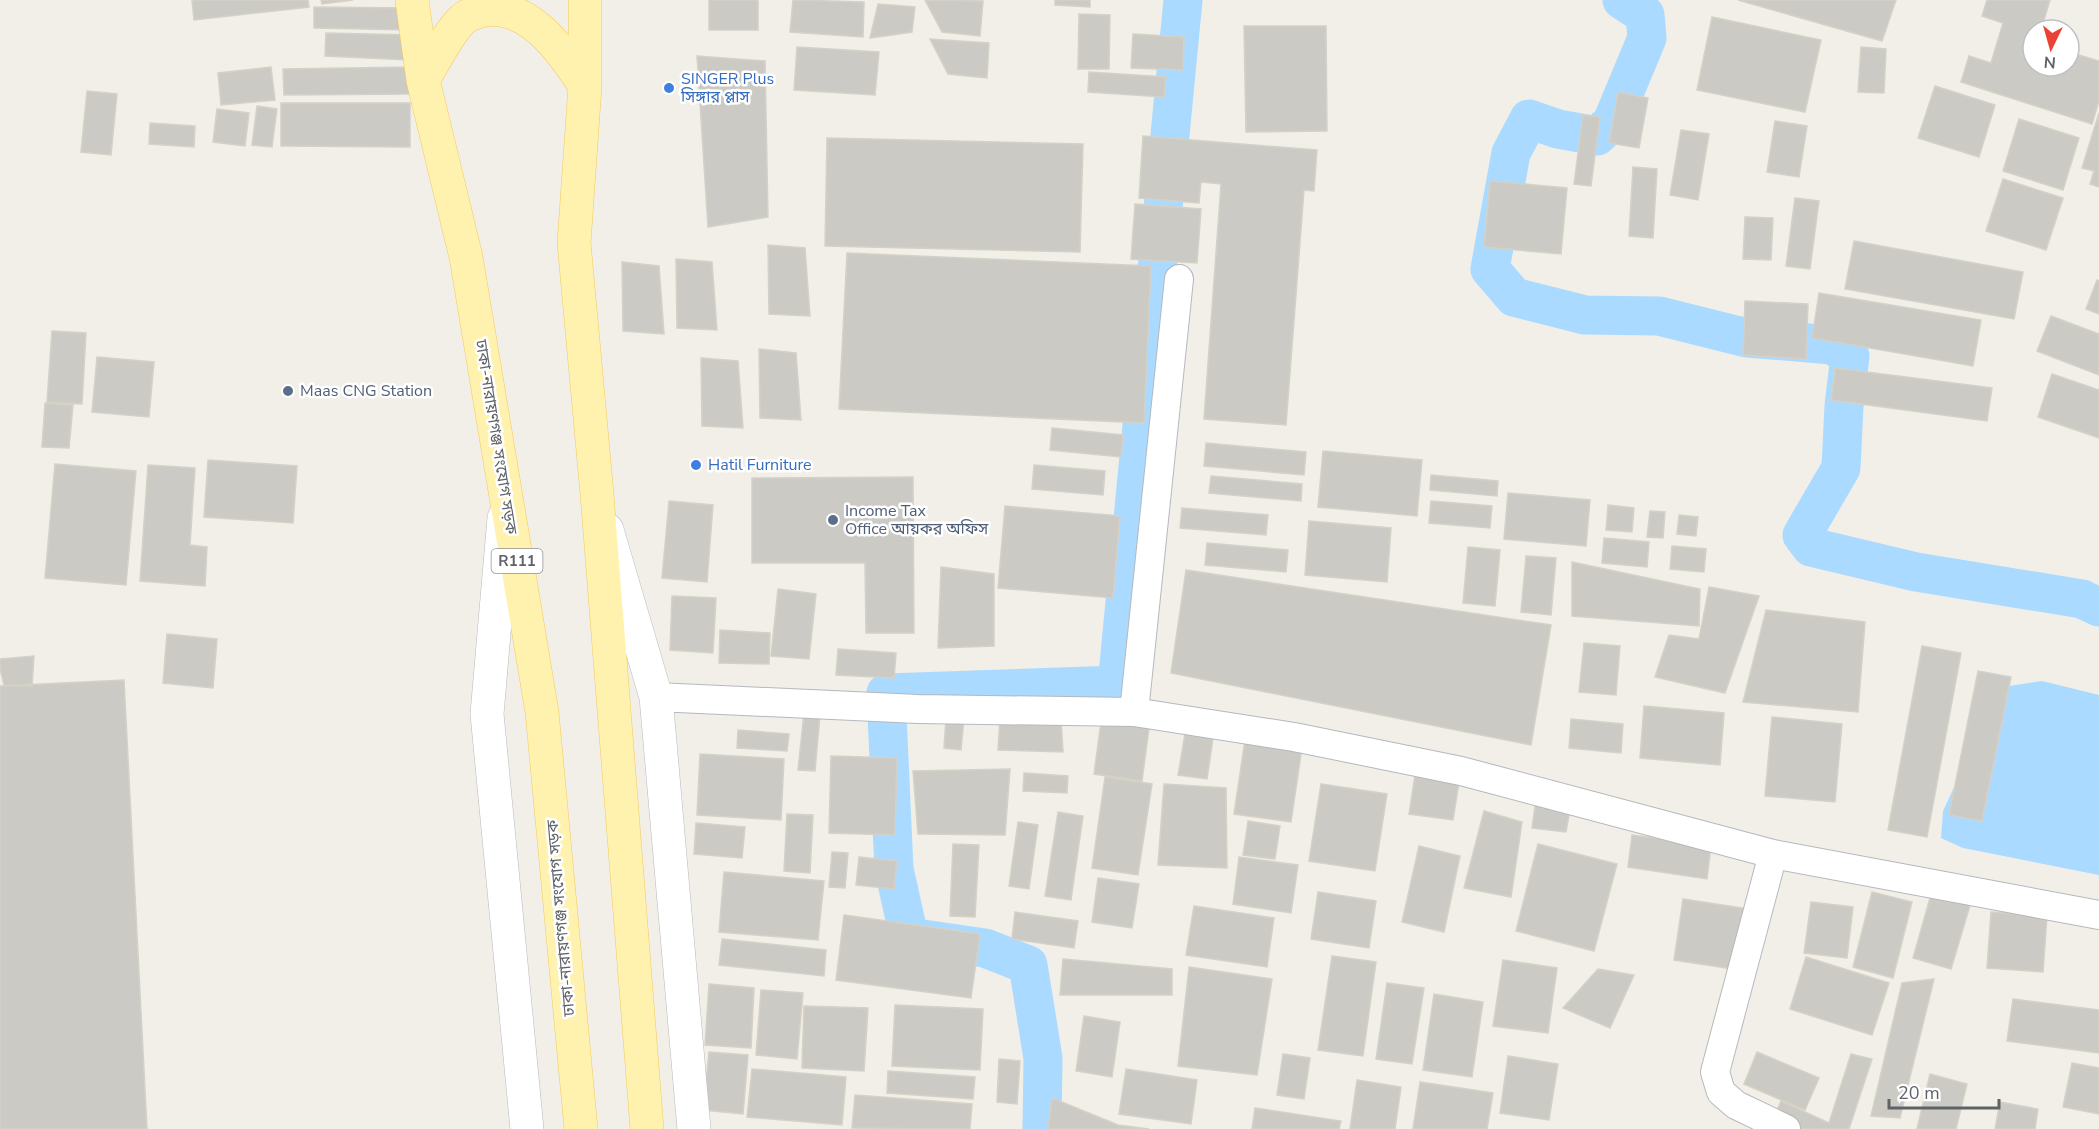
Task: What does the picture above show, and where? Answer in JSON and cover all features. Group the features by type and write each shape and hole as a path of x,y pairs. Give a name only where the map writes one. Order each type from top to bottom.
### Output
{"main road":[{"name":"ঢাকা-নারায়ণগঞ্জ সংযোগ সড়ক","path":"412,0 423,80 466,257 542,712 581,1129"},
{"path":"585,0 585,86 574,243 597,494 647,1129"},
{"path":"423,80 463,18 491,6 513,8 534,20 564,54 585,86"}],"street":[{"path":"1134,712 1179,279"},
{"path":"597,494 656,697 694,1129"},
{"path":"506,498 487,714 527,1129"},
{"path":"656,697 918,709 1134,712 1294,737 1461,771 1773,854 2099,915"},
{"path":"1773,854 1715,1072 1721,1092 1736,1105 1786,1129"}],"water":[{"path":"2042,681 2099,695 2099,875 1963,848 1941,838 1943,811 1997,695 2009,686"}],"building":[{"path":"192,0 308,0 309,7 194,20"},
{"path":"321,0 353,0 322,4"},
{"path":"709,0 758,0 758,30 709,30"},
{"path":"793,0 864,2 863,37 790,32"},
{"path":"925,0 983,1 980,36 942,32"},
{"path":"1055,0 1090,0 1090,7 1055,5"},
{"path":"1738,0 1896,0 1882,41"},
{"path":"1987,0 2050,0 2045,18 2021,18 2021,78 2081,78 2081,56 2099,61 2099,101 2092,124 1961,82 1969,56 1991,63 2003,23 1982,16"},
{"path":"878,4 915,7 912,32 870,38"},
{"path":"314,7 411,8 411,30 314,28"},
{"path":"1079,14 1110,15 1109,69 1078,69"},
{"path":"1712,17 1821,40 1805,112 1697,90"},
{"path":"1244,26 1326,26 1327,131 1246,132"},
{"path":"326,33 411,35 410,60 325,56"},
{"path":"1133,34 1184,37 1183,70 1131,68"},
{"path":"930,39 989,43 987,78 948,74"},
{"path":"797,47 879,52 875,95 794,90"},
{"path":"1861,47 1886,49 1884,93 1858,92"},
{"path":"697,56 765,61 768,217 708,227"},
{"path":"271,67 275,100 221,105 218,73"},
{"path":"410,67 410,94 284,95 283,69"},
{"path":"1089,72 1166,77 1164,97 1088,92"},
{"path":"1935,86 1995,105 1979,157 1918,138"},
{"path":"87,91 117,94 111,155 81,152"},
{"path":"1618,92 1648,98 1639,148 1609,143"},
{"path":"281,103 410,103 410,147 281,146"},
{"path":"257,106 277,109 272,147 252,145"},
{"path":"217,109 249,113 245,146 213,142"},
{"path":"2099,113 2099,187 2090,184 2094,171 2082,168"},
{"path":"1583,115 1600,117 1591,186 1574,184"},
{"path":"2019,119 2079,138 2063,190 2003,171"},
{"path":"1775,121 1807,126 1799,177 1767,172"},
{"path":"150,123 195,126 194,147 149,144"},
{"path":"1681,130 1709,134 1698,200 1670,195"},
{"path":"1143,136 1317,150 1314,191 1304,190 1286,425 1204,419 1221,184 1201,182 1199,203 1139,198"},
{"path":"827,138 1083,144 1080,252 825,246"},
{"path":"1633,167 1657,169 1653,238 1629,236"},
{"path":"2003,179 2063,198 2046,250 1986,231"},
{"path":"1490,181 1567,188 1561,254 1484,247"},
{"path":"1795,198 1819,201 1810,269 1786,266"},
{"path":"1135,204 1201,209 1197,263 1131,259"},
{"path":"1745,217 1773,218 1771,260 1743,259"},
{"path":"1854,241 2023,272 2014,319 1845,289"},
{"path":"768,245 805,248 810,316 769,314"},
{"path":"847,253 1151,266 1144,423 839,409"},
{"path":"676,259 712,262 717,330 677,328"},
{"path":"622,262 659,266 664,334 623,331"},
{"path":"2097,280 2099,281 2099,314 2086,309"},
{"path":"1819,293 1981,320 1973,366 1812,338"},
{"path":"1745,301 1808,304 1806,359 1743,355"},
{"path":"2051,316 2099,334 2099,375 2037,351"},
{"path":"52,331 86,333 82,404 47,402"},
{"path":"759,349 796,353 801,420 760,418"},
{"path":"97,357 154,362 149,417 92,412"},
{"path":"701,358 738,361 743,428 702,426"},
{"path":"1835,368 1992,388 1987,421 1831,400"},
{"path":"2052,374 2099,390 2099,438 2038,417"},
{"path":"45,403 73,405 69,448 42,447"},
{"path":"1052,428 1123,435 1121,457 1050,450"},
{"path":"1206,443 1306,452 1304,475 1204,466"},
{"path":"1323,451 1422,460 1417,516 1318,507"},
{"path":"208,460 297,466 293,523 204,517"},
{"path":"55,464 136,471 126,585 45,578"},
{"path":"148,465 195,468 190,545 207,547 205,586 140,581"},
{"path":"1034,465 1105,471 1103,495 1032,489"},
{"path":"1431,475 1498,481 1497,496 1430,490"},
{"path":"1211,476 1302,484 1301,501 1209,493"},
{"name":"Income Tax Office আয়কর অফিস","path":"913,477 914,633 866,633 865,563 752,563 752,478"},
{"path":"1508,493 1590,500 1586,546 1504,539"},
{"path":"669,501 713,505 707,582 662,578"},
{"path":"1431,501 1492,506 1490,528 1429,523"},
{"path":"1608,505 1634,508 1632,532 1606,530"},
{"path":"1005,506 1120,516 1113,598 998,588"},
{"path":"1182,508 1268,515 1266,535 1180,528"},
{"path":"1650,511 1665,512 1663,538 1647,537"},
{"path":"1679,515 1698,517 1696,536 1677,534"},
{"path":"1309,521 1391,528 1387,582 1305,575"},
{"path":"1604,538 1649,542 1647,567 1602,563"},
{"path":"1207,543 1288,550 1286,572 1205,565"},
{"path":"1672,546 1706,549 1704,572 1670,569"},
{"path":"1468,547 1500,550 1495,606 1463,603"},
{"path":"1526,556 1556,558 1551,615 1521,612"},
{"path":"1572,562 1700,589 1699,626 1572,616"},
{"path":"941,567 994,574 994,646 938,648"},
{"path":"1186,570 1551,625 1531,745 1171,673"},
{"path":"1709,587 1759,596 1725,693 1655,677 1669,635 1699,639"},
{"path":"778,589 816,594 809,659 771,656"},
{"path":"672,596 716,598 713,653 670,650"},
{"path":"1766,610 1865,622 1858,712 1743,702"},
{"path":"720,630 770,633 769,664 719,663"},
{"path":"167,634 217,639 213,688 163,683"},
{"path":"1584,643 1620,646 1616,695 1579,692"},
{"path":"1922,646 1961,653 1927,837 1888,830"},
{"path":"838,649 896,653 894,678 836,675"},
{"path":"34,656 32,686 4,685 0,659"},
{"path":"1978,671 2011,677 1982,821 1949,815"},
{"path":"124,680 147,1129 0,1129 0,686"},
{"path":"1644,706 1724,713 1720,765 1640,758"},
{"path":"804,713 820,715 815,771 798,770"},
{"path":"1102,714 1150,721 1142,781 1094,774"},
{"path":"1772,717 1842,724 1835,802 1765,796"},
{"path":"946,718 964,719 961,750 944,748"},
{"path":"1000,718 1061,719 1063,752 998,750"},
{"path":"1571,719 1623,724 1621,753 1569,748"},
{"path":"1186,728 1214,732 1207,779 1178,775"},
{"path":"738,730 789,734 787,751 737,748"},
{"path":"1246,733 1303,741 1291,822 1234,814"},
{"path":"700,754 784,759 781,820 697,815"},
{"path":"831,756 897,758 895,835 829,833"},
{"path":"1010,769 1005,835 918,834 913,771"},
{"path":"1024,773 1068,776 1067,793 1023,791"},
{"path":"1415,775 1459,782 1453,820 1409,814"},
{"path":"1105,777 1152,784 1138,875 1092,868"},
{"path":"1164,784 1226,788 1227,868 1158,865"},
{"path":"1321,784 1387,794 1375,871 1309,861"},
{"path":"1536,799 1571,804 1566,832 1532,828"},
{"path":"1484,811 1522,822 1511,897 1464,888"},
{"path":"1058,812 1083,816 1071,900 1045,896"},
{"path":"787,814 813,815 810,873 784,871"},
{"path":"1248,821 1280,826 1275,859 1243,855"},
{"path":"1018,822 1038,825 1029,889 1009,886"},
{"path":"696,823 745,827 742,858 694,854"},
{"path":"1632,835 1711,846 1707,879 1628,867"},
{"path":"953,844 979,845 975,917 950,916"},
{"path":"1538,844 1617,864 1594,951 1516,931"},
{"path":"1419,846 1460,856 1444,932 1402,922"},
{"path":"832,852 848,853 845,888 829,887"},
{"path":"859,857 897,861 894,889 856,885"},
{"path":"1239,857 1298,865 1291,913 1233,904"},
{"path":"724,872 824,881 818,940 719,932"},
{"path":"1098,878 1139,884 1132,928 1092,922"},
{"path":"1932,891 1971,902 1951,969 1913,958"},
{"path":"1318,892 1376,901 1369,948 1311,939"},
{"path":"1872,892 1912,902 1893,978 1853,967"},
{"path":"1683,899 1748,909 1739,970 1674,960"},
{"path":"1811,902 1853,907 1847,958 1804,953"},
{"path":"1194,906 1274,918 1267,967 1186,955"},
{"path":"1015,912 1078,921 1074,948 1012,939"},
{"path":"1991,912 2047,916 2043,972 1987,968"},
{"path":"844,915 980,934 971,998 836,980"},
{"path":"722,939 826,950 824,976 719,965"},
{"path":"1332,956 1376,962 1363,1056 1318,1050"},
{"path":"1806,957 1889,983 1872,1035 1790,1009"},
{"path":"1063,959 1172,969 1172,995 1060,995"},
{"path":"1503,960 1557,968 1548,1033 1493,1026"},
{"path":"1189,967 1272,979 1257,1075 1178,1066"},
{"path":"1598,969 1634,975 1610,1028 1563,1008"},
{"path":"1934,979 1900,1118 1871,1116 1902,983"},
{"path":"1387,983 1424,988 1412,1064 1376,1059"},
{"path":"709,984 754,988 751,1048 705,1045"},
{"path":"761,990 803,993 797,1059 756,1055"},
{"path":"1434,994 1483,1002 1472,1077 1423,1070"},
{"path":"2013,999 2099,1010 2099,1053 2007,1041"},
{"path":"895,1005 983,1009 980,1070 892,1066"},
{"path":"804,1006 868,1008 864,1071 802,1068"},
{"path":"1084,1016 1120,1022 1112,1077 1076,1071"},
{"path":"709,1052 748,1055 743,1114 703,1110"},
{"path":"1757,1052 1819,1078 1805,1110 1744,1084"},
{"path":"1283,1054 1310,1058 1304,1099 1277,1095"},
{"path":"1851,1054 1872,1059 1849,1129 1799,1129 1774,1117 1781,1101 1829,1123"},
{"path":"1508,1056 1558,1064 1549,1120 1500,1113"},
{"path":"999,1059 1020,1061 1017,1104 997,1102"},
{"path":"2072,1063 2099,1068 2099,1114 2063,1107"},
{"path":"752,1069 846,1077 842,1125 747,1117"},
{"path":"1126,1069 1197,1080 1191,1124 1119,1114"},
{"path":"888,1071 975,1077 973,1099 887,1093"},
{"path":"1930,1074 1967,1084 1956,1129 1917,1129"},
{"path":"1357,1080 1401,1087 1395,1129 1350,1129"},
{"path":"1420,1082 1493,1093 1487,1129 1413,1129"},
{"path":"855,1095 972,1104 970,1129 852,1128"},
{"path":"1052,1098 1118,1125 1149,1129 1048,1129"},
{"path":"2000,1102 2038,1109 2035,1129 1995,1129"},
{"path":"1255,1108 1341,1121 1339,1129 1252,1129"}],"waterway":[{"path":"1042,1129 1043,1058 1028,965 985,948 909,937 894,869 886,693 1117,685 1183,0"},
{"path":"1622,0 1645,15 1647,38 1612,122 1597,136 1558,129 1529,119 1511,153 1490,269 1514,297 1585,315 1659,316 1747,338 1832,345 1850,356 1844,406 1841,468 1802,535 1811,547 1916,572 2082,599 2099,607"}],"place":[{"name":"SINGER Plus সিঙ্গার প্লাস","path":"669,88"},
{"name":"Maas CNG Station","path":"288,391"},
{"name":"Hatil Furniture","path":"696,465"},
{"name":"Income Tax Office আয়কর অফিস","path":"833,520"}]}
